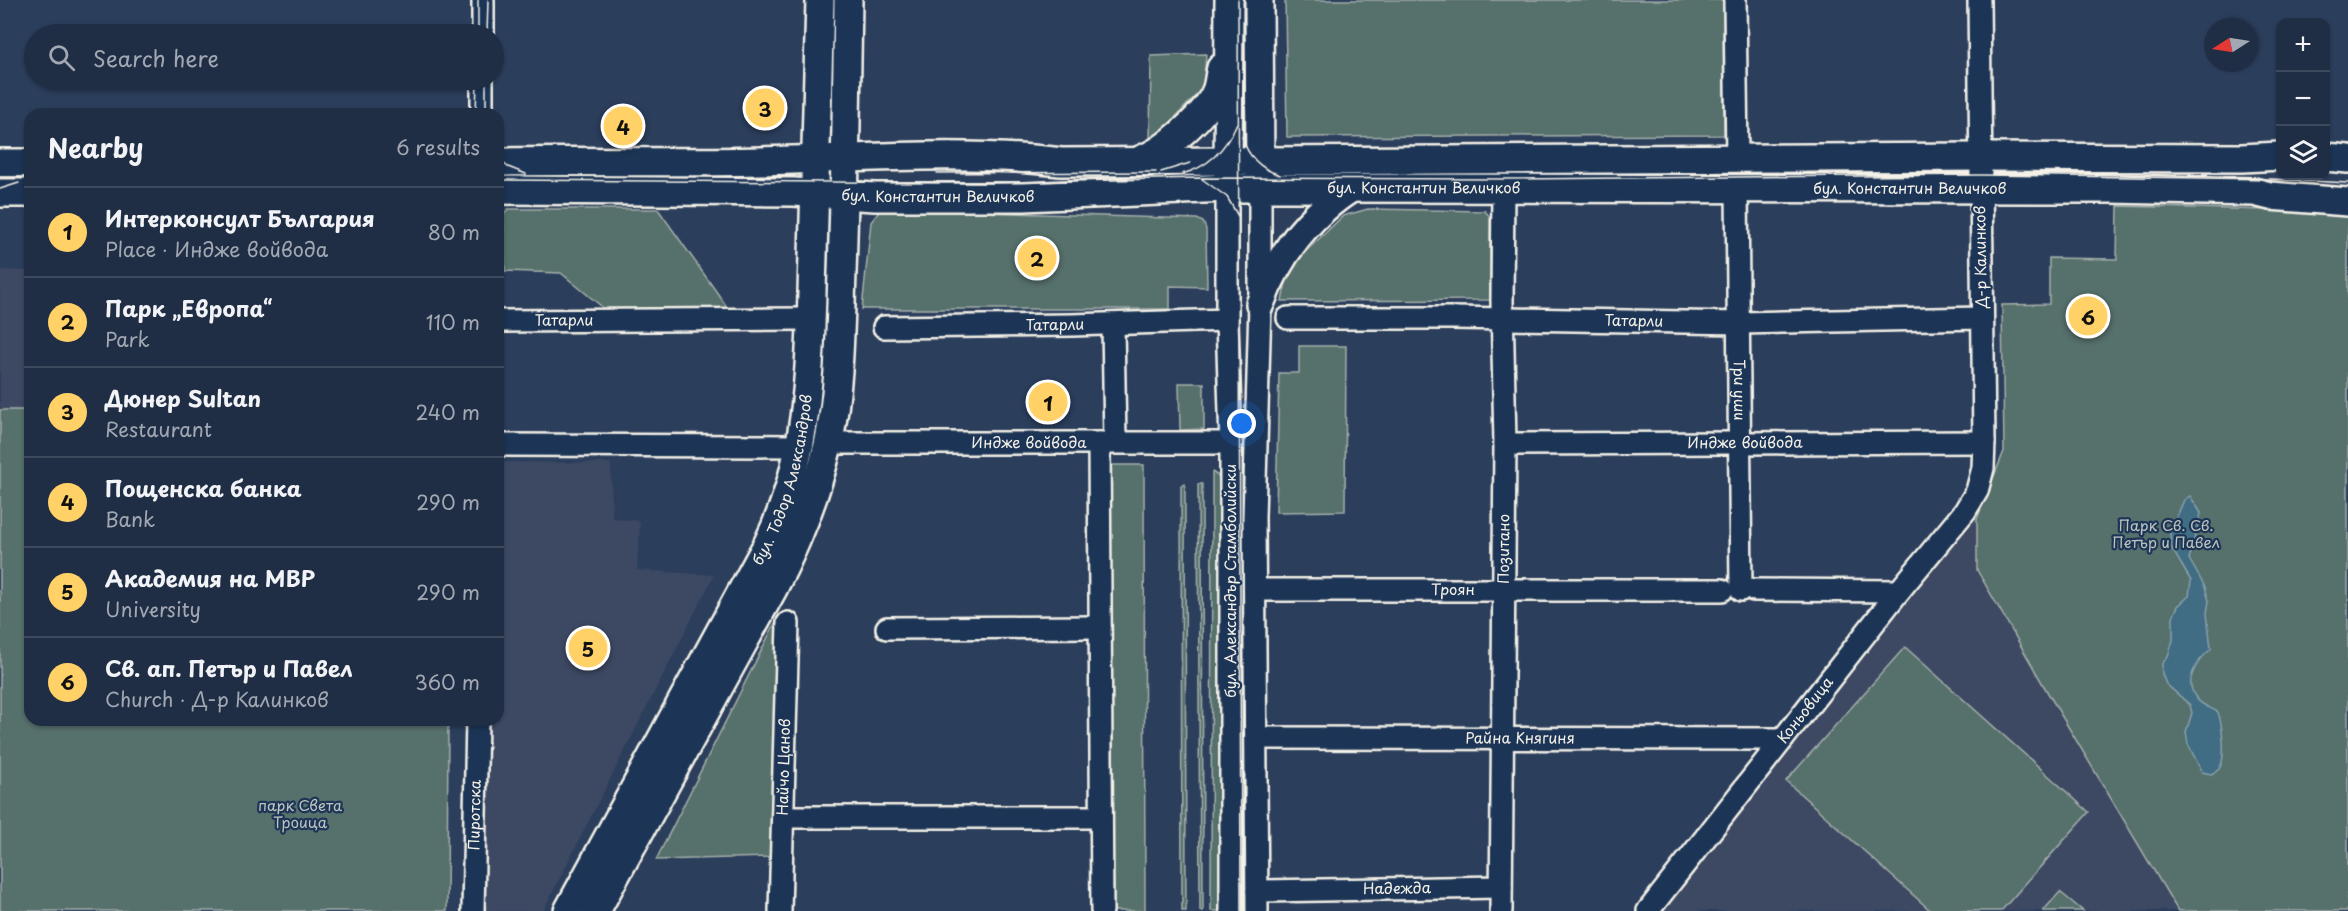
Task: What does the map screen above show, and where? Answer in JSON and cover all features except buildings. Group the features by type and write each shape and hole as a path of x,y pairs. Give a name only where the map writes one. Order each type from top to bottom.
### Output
{"main road":[{"name":"бул. Тодор Александров","path":"568,911 767,545 789,495 801,446 810,376 820,0"},
{"name":"бул. Тодор Александров","path":"596,911 794,549 814,497 828,443 838,356 849,0"},
{"name":"бул. Александър Стамболийски","path":"1227,188 1229,0"},
{"name":"бул. Александър Стамболийски","path":"1258,0 1260,188"},
{"path":"1137,160 1152,155 1177,138 1207,105 1216,90 1229,37"},
{"name":"бул. Константин Величков","path":"504,162 816,159 894,155 1006,156 1061,162 1228,159 2276,156"},
{"path":"2330,157 2348,159"},
{"path":"0,163 24,163"},
{"name":"бул. Константин Величков","path":"504,190 1024,197 1227,188 1980,188 2211,190 2348,202"},
{"path":"1260,304 1273,272 1293,240 1329,205 1350,189"},
{"path":"0,194 24,193"}],"street":[{"path":"483,0 483,24"},
{"path":"1735,0 1737,158"},
{"name":"Д-р Калинков","path":"1965,511 1977,491 1983,468 1984,442 1980,0"},
{"path":"482,90 482,108"},
{"name":"бул. Александър Стамболийски","path":"1227,188 1227,320 1231,443 1231,911"},
{"name":"бул. Александър Стамболийски","path":"1257,901 1254,518 1260,304 1260,188"},
{"name":"Позитано","path":"1502,911 1505,444 1503,189"},
{"name":"Три уши","path":"1737,189 1740,323 1739,590"},
{"name":"Татарли","path":"1288,318 1740,323 1982,318"},
{"name":"Татарли","path":"504,321 811,319"},
{"name":"Татарли","path":"884,327 1227,320"},
{"path":"1102,911 1100,627 1113,324"},
{"name":"Индже войвода","path":"1505,444 1984,442"},
{"name":"Индже войвода","path":"828,443 1231,443"},
{"path":"504,445 801,446"},
{"name":"Коньовица","path":"1648,911 1899,591 1965,511"},
{"name":"Троян","path":"1255,590 1899,591"},
{"name":"Найчо Цанов","path":"780,911 788,623"},
{"path":"887,628 1100,627"},
{"name":"Пиротска","path":"474,911 477,726"},
{"name":"Райна Княгиня","path":"1256,738 1783,739"},
{"path":"783,817 1101,817"},
{"name":"Надежда","path":"1257,901 1501,887"}],"shaded area":[{"path":"0,270 24,271 24,410 0,410"},
{"path":"504,462 611,463 612,518 640,521 637,570 714,575 543,911 480,911 484,726 504,726"},
{"path":"2190,496 2201,513 2189,559 2205,587 2209,601 2207,613 2211,649 2196,665 2191,685 2199,701 2218,712 2223,741 2221,764 2219,769 2211,774 2202,772 2188,744 2186,732 2192,713 2190,705 2166,684 2162,674 2162,664 2168,656 2173,640 2173,617 2178,606 2189,596 2191,581 2171,547 2170,532 2184,500"},
{"path":"1965,511 1977,519 1977,570 2178,911 1648,911"}],"green space":[{"path":"1285,0 1723,0 1724,135 1287,137"},
{"path":"1206,54 1201,90 1150,144 1151,56"},
{"name":"Парк Св. Св. Петър и Павел","path":"2118,206 2268,210 2348,217 2348,911 2178,911 1977,570 1977,519 2004,451 2002,305 2049,304 2049,258 2117,259"},
{"path":"508,209 658,209 730,311 606,310 561,273 505,271 504,214"},
{"path":"884,209 1197,219 1203,222 1206,229 1207,287 1170,286 1170,309 862,309 871,222"},
{"path":"1368,209 1485,211 1490,217 1490,300 1282,301 1286,282 1298,259 1343,216"},
{"path":"1299,346 1346,346 1345,511 1276,512 1279,373 1299,373"},
{"path":"1179,383 1204,383 1204,429 1180,430"},
{"name":"парк Света Троица","path":"0,410 24,410 24,726 448,726 447,911 0,911"},
{"path":"1106,465 1144,465 1145,911 1107,911"},
{"path":"1212,472 1221,482 1220,911 1211,911"},
{"path":"1185,484 1186,911 1182,911 1181,485"},
{"path":"1198,484 1202,484 1203,911 1200,911"},
{"path":"777,619 785,622 774,857 656,860"},
{"path":"1905,647 2089,812 2001,911 1931,911 1786,781"},
{"path":"2060,892 2083,911 2043,911"}],"tram line":[{"path":"478,0 478,24"},
{"path":"487,24 488,0"},
{"path":"1238,0 1241,911"},
{"path":"476,108 477,90"},
{"path":"486,90 486,108"},
{"path":"1182,174 1200,167 1216,156 1228,141 1237,123"},
{"path":"1242,137 1251,156 1261,166 1280,175"},
{"path":"1161,172 1190,163"},
{"path":"504,164 526,174"},
{"path":"937,173 1156,172"},
{"path":"504,180 989,183 1199,178 1503,179 1980,175 2272,179 2348,183"},
{"path":"0,177 24,177"},
{"path":"1202,179 1227,197 1238,216"},
{"path":"0,189 19,183"}],"place":[{"name":"Дюнер Sultan","path":"765,108"},
{"name":"Пощенска банка","path":"623,126"},
{"name":"Парк „Европа“","path":"1037,258"},
{"name":"Св. ап. Петър и Павел","path":"2088,316"},
{"name":"Интерконсулт България","path":"1048,402"},
{"name":"Академия на МВР","path":"588,648"}]}
